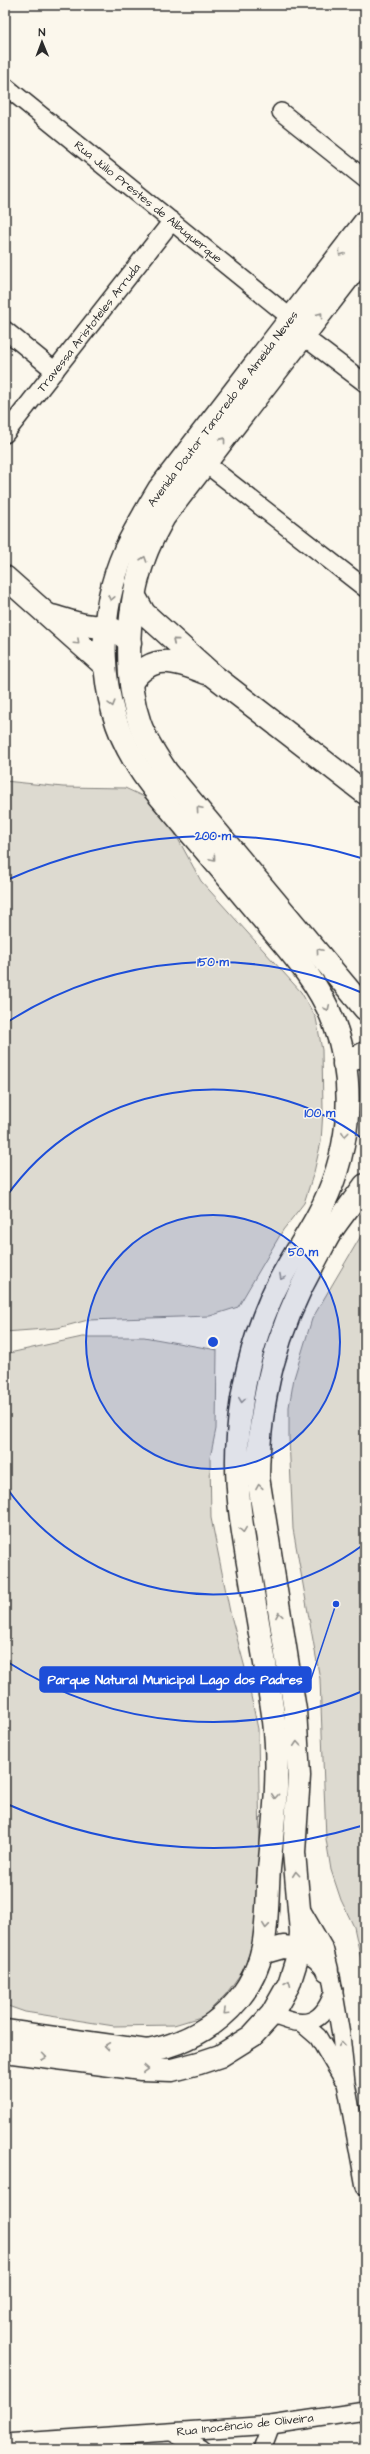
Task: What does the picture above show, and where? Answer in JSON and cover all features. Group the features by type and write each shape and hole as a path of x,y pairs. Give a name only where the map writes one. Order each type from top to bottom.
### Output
{"main road":[{"name":"Avenida Doutor Tancredo de Almeida Neves","path":"5,2031 147,2051 166,2047 209,2029 232,2007 250,1982 262,1953 267,1925 276,1784 274,1726 236,1483 238,1438 243,1395 260,1326 271,1296 317,1217 334,1180 357,1096 344,1064 334,1024 320,992 292,954 156,792 133,760 119,730 108,688 105,666 107,626 121,562 144,514 159,489 365,222"},
{"name":"Avenida Doutor Tancredo de Almeida Neves","path":"365,256 164,517 145,556 135,597 130,642 131,683 140,726 167,772 344,981 365,1009"},
{"path":"5,577 105,666"},
{"path":"135,597 144,613 214,676 365,793"},
{"path":"50,616 86,625 107,626 120,632 130,642"},
{"path":"131,683 139,671 150,664 166,661 185,664 214,676"},
{"path":"344,981 365,997"},
{"path":"344,1064 365,1053"},
{"path":"5,2051 114,2067 172,2070 220,2056 252,2036 272,2014 289,1984 300,1949 301,1912 294,1852 299,1776 295,1710 258,1477 258,1437 264,1398 276,1349 296,1293 334,1227 365,1185"},
{"path":"301,1912 322,1950 330,1980"},
{"path":"262,1953 283,1948 300,1949"},
{"path":"250,1982 272,2014"}],"street":[{"name":"Rua Júlio Prestes de Albuquerque","path":"5,86 291,318"},
{"path":"281,112 365,179"},
{"name":"Travessa Aristoteles Arruda","path":"5,434 172,221"},
{"path":"5,330 55,371"},
{"path":"303,336 365,383"},
{"path":"205,463 365,588"},
{"path":"300,1949 316,1960 330,1980 341,2035 346,2083 365,2187"},
{"path":"272,2014 292,2023 303,2024 313,2020 326,2010 330,1980"},
{"path":"303,2024 318,2038 346,2083"},
{"name":"Rua Inocêncio de Oliveira","path":"5,2443 174,2433 271,2425 365,2411"},
{"path":"262,2449 271,2425"},
{"path":"174,2433 202,2449"}],"shaded area":[{"path":"5,781 63,787 125,788 153,801 171,826 201,881 301,992 316,1018 322,1050 323,1110 321,1142 314,1172 304,1203 283,1230 238,1307 210,1316 88,1320 58,1328 5,1332"},
{"path":"365,1229 365,1978 354,1927 341,1900 331,1870 326,1839 320,1679 293,1529 289,1407 294,1378 312,1319"},
{"path":"82,1337 144,1337 217,1350 216,1429 210,1458 211,1518 230,1612 245,1668 258,1729 260,1850 254,1940 244,1969 226,1994 204,2016 174,2025 114,2026 25,2012 5,2005 5,1354"}],"place":[{"name":"Parque Natural Municipal Lago dos Padres","path":"336,1604"}]}
